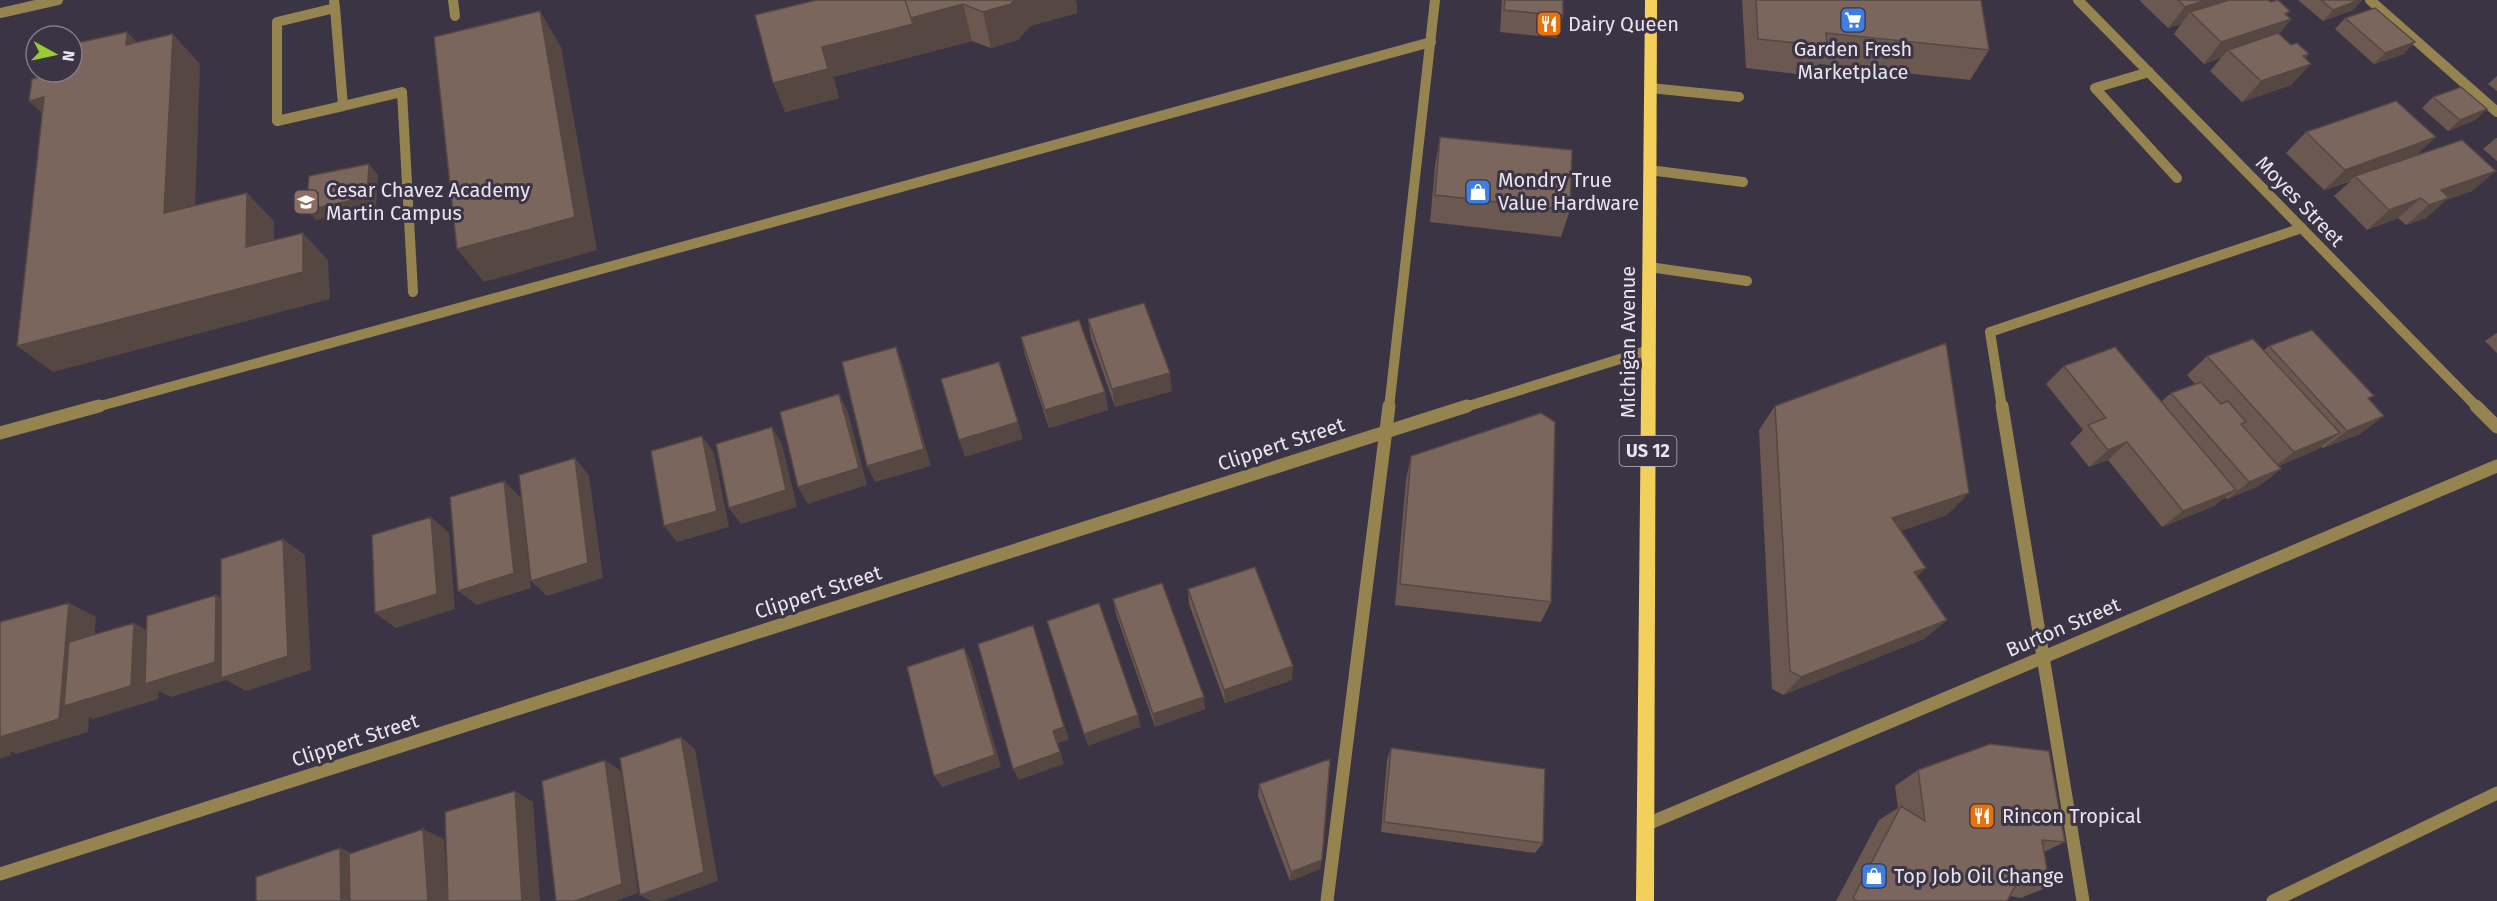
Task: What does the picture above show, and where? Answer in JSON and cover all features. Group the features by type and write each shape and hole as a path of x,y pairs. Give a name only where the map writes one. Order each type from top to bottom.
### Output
{"main road":[{"name":"Michigan Avenue","path":"1645,901 1651,0"}],"street":[{"path":"0,13 58,0"},
{"path":"453,0 455,16"},
{"path":"1325,900 1386,431 1435,0"},
{"name":"Moyes Street","path":"2078,0 2497,427"},
{"path":"2370,0 2497,112"},
{"path":"344,106 335,4 277,22 277,121 344,106 402,92 413,292"},
{"path":"0,433 1431,42"},
{"path":"2149,72 2095,88 2177,178"},
{"path":"1650,88 1739,98"},
{"path":"1650,170 1743,182"},
{"path":"2083,901 1990,332 2302,228"},
{"path":"1649,267 1747,280"},
{"name":"Clippert Street","path":"0,874 1386,431 1649,350"},
{"name":"Burton Street","path":"1645,825 2497,466"},
{"path":"2273,901 2497,793"}],"building":[{"path":"817,0 905,0 913,24 822,47 828,69 773,83 755,15"},
{"path":"905,0 1014,0 1011,4 983,12 963,4 911,18"},
{"path":"1505,0 1563,0 1563,16 1504,10"},
{"path":"1756,0 1981,0 1989,50 1826,33 1827,46 1758,39"},
{"path":"2178,0 2205,0 2185,7"},
{"path":"2229,0 2268,0 2271,2 2278,0 2290,11 2285,14 2291,19 2221,42 2190,12"},
{"path":"2321,0 2359,0 2333,10"},
{"path":"2375,8 2415,42 2385,53 2345,18"},
{"path":"540,11 575,217 457,249 434,37"},
{"path":"127,32 126,45 173,34 164,213 247,193 246,247 303,233 303,272 17,346 44,97 29,101 31,84 84,84 84,41"},
{"path":"2278,33 2291,45 2297,43 2309,54 2303,56 2311,64 2261,81 2228,50"},
{"path":"2461,87 2487,109 2460,120 2433,97"},
{"path":"2396,101 2436,137 2345,170 2306,132"},
{"path":"1440,137 1572,150 1570,210 1435,195"},
{"path":"2462,140 2496,171 2441,190 2449,198 2429,205 2421,198 2389,210 2355,176"},
{"path":"369,164 367,197 306,210 309,176"},
{"path":"1144,303 1170,373 1112,389 1088,319"},
{"path":"1079,320 1105,392 1045,410 1021,337"},
{"path":"2312,330 2374,396 2368,398 2384,416 2347,431 2269,346"},
{"path":"2253,339 2340,433 2294,452 2207,356"},
{"path":"1946,343 1969,493 1892,518 1926,568 1914,572 1947,620 1801,677 1790,671 1775,406"},
{"path":"896,347 924,449 867,466 842,362"},
{"path":"2115,347 2236,490 2183,511 2127,442 2108,450 2088,425 2106,418 2064,366"},
{"path":"999,362 1018,422 959,440 941,379"},
{"path":"2201,382 2221,404 2228,401 2246,422 2241,424 2281,469 2249,482 2171,393"},
{"path":"839,394 859,468 798,487 780,412"},
{"path":"1541,413 1555,422 1551,602 1400,584 1411,456"},
{"path":"772,427 786,490 729,508 716,444"},
{"path":"702,436 717,511 664,526 651,451"},
{"path":"575,458 588,563 531,581 519,475"},
{"path":"504,481 514,573 458,591 450,497"},
{"path":"431,517 437,594 375,613 372,535"},
{"path":"283,539 288,656 221,678 221,559"},
{"path":"1255,567 1293,666 1224,690 1188,589"},
{"path":"1162,583 1204,697 1153,714 1113,599"},
{"path":"216,595 215,662 145,684 147,616"},
{"path":"69,603 59,719 0,737 0,622"},
{"path":"1099,603 1138,715 1084,734 1047,621"},
{"path":"134,623 131,686 64,706 69,642"},
{"path":"1033,625 1064,727 1053,731 1060,752 1013,769 978,644"},
{"path":"964,648 995,755 934,776 907,667"},
{"path":"681,737 704,872 640,895 620,758"},
{"path":"1990,744 2049,751 2065,842 2042,840 2050,886 2018,881 2007,901 1857,901 1853,898 1901,806 1925,821 1918,770"},
{"path":"1391,748 1545,769 1543,843 1384,822"},
{"path":"1330,759 1322,860 1291,872 1259,784"},
{"path":"605,760 622,884 575,901 556,901 542,781"},
{"path":"515,791 522,901 448,901 445,812"},
{"path":"423,829 428,901 350,901 349,854"},
{"path":"340,848 341,901 256,901 256,877"}],"place":[{"name":"Garden Fresh Marketplace","path":"1853,20"},
{"name":"Dairy Queen","path":"1549,24"},
{"name":"Mondry True Value Hardware","path":"1478,192"},
{"name":"Cesar Chavez Academy Martin Campus","path":"306,202"},
{"name":"Rincon Tropical","path":"1982,816"},
{"name":"Top Job Oil Change","path":"1874,876"}]}
